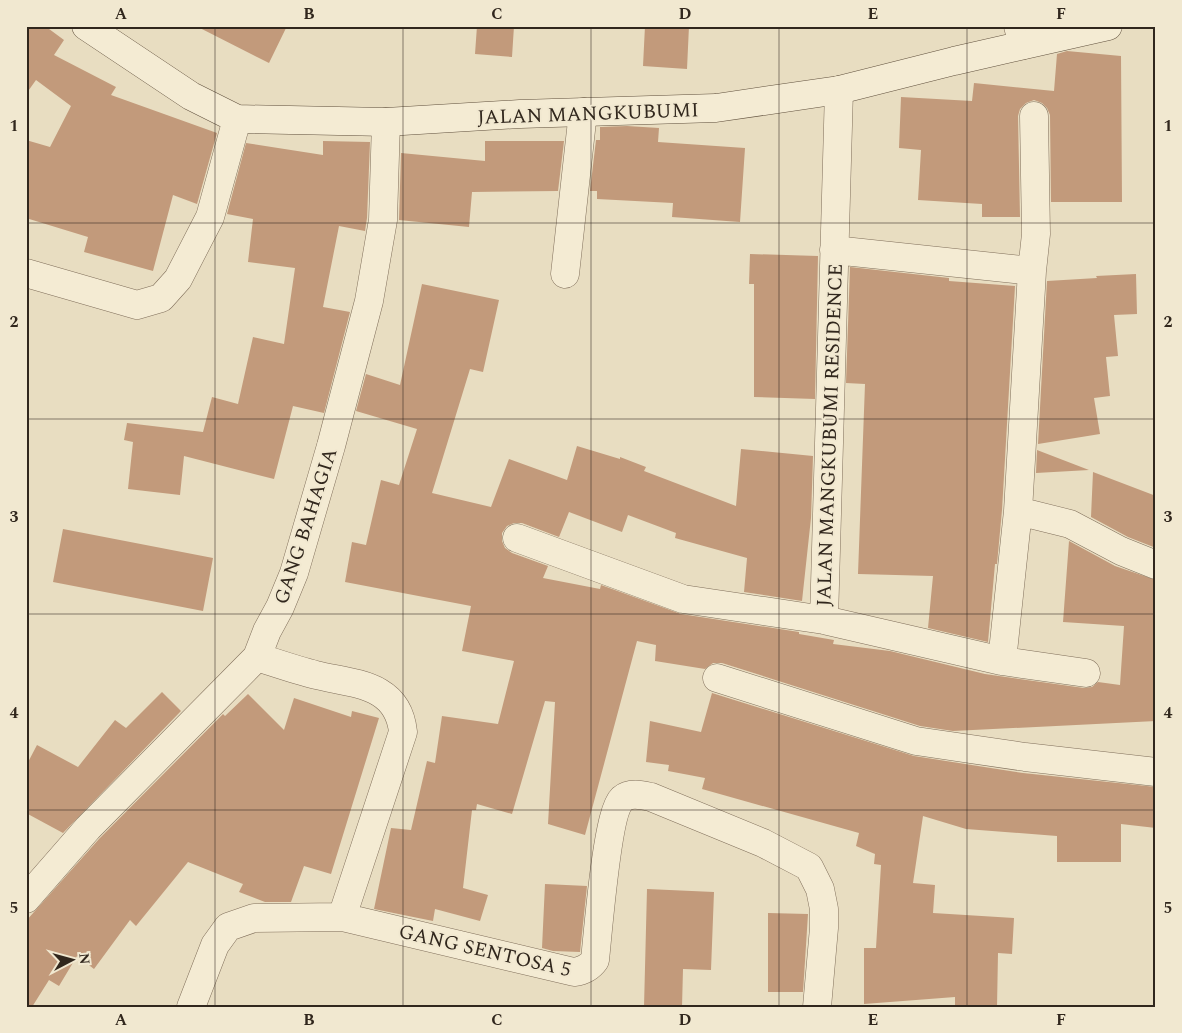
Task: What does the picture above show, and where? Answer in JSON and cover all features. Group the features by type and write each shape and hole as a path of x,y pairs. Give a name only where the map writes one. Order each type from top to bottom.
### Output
{"street":[{"name":"JALAN MANGKUBUMI","path":"86,26 191,96 237,119 386,122 520,114 716,108 839,90 1020,36 1108,26"},
{"name":"JALAN MANGKUBUMI RESIDENCE","path":"824,620 839,90"},
{"path":"566,274 583,112"},
{"path":"1002,661 1018,511 1032,271 1036,234 1034,116"},
{"path":"26,273 137,305 161,298 178,279 210,217 237,119"},
{"name":"GANG BAHAGIA","path":"26,899 88,828 257,657 294,573 331,446 369,301 384,220 386,122"},
{"name":"JALAN MANGKUBUMI RESIDENCE","path":"834,250 1032,271"},
{"path":"1018,511 1070,524 1121,551 1156,565"},
{"name":"JALAN MANGKUBUMI RESIDENCE","path":"517,538 683,599 824,620 1002,661 1086,673"},
{"path":"257,657 316,675 362,684 382,693 398,710 402,718 404,732 342,917"},
{"path":"717,678 916,741 1025,757 1156,772"},
{"name":"GANG SENTOSA 5","path":"192,1007 215,945 228,927 254,918 342,917 579,972 595,960 610,829 617,806 626,796 638,794 651,797 763,843 809,867 820,888 824,909 817,1007"}],"building":[{"path":"26,26 45,26 64,40 54,55 116,87 111,95 217,133 197,204 173,195 153,271 84,252 88,237 26,218 26,140 50,147 71,106 36,80 26,94"},
{"path":"196,26 287,26 269,63"},
{"path":"477,26 514,26 512,57 475,54"},
{"path":"645,26 689,26 687,69 643,66"},
{"path":"1067,51 1121,56 1122,202 1051,202 1050,115 1042,103 1034,100 1026,103 1020,109 1018,116 1020,217 982,217 982,204 918,200 921,150 899,148 901,97 972,101 974,83 1054,91 1057,54"},
{"path":"600,127 659,128 658,142 745,148 740,222 672,217 673,203 597,199 597,191 590,191 596,140 600,140"},
{"path":"323,141 370,142 365,231 339,226 323,307 350,312 324,413 293,406 274,479 184,456 180,495 128,489 133,442 124,440 127,423 203,432 212,397 238,404 253,337 284,344 295,268 248,262 253,219 227,214 246,143 323,155"},
{"path":"485,141 564,141 558,191 472,192 469,227 399,220 401,153 485,161"},
{"path":"750,254 818,256 815,399 754,397 754,284 749,284"},
{"path":"850,267 949,278 949,281 1015,286 1002,510 988,642 928,628 933,576 858,574 865,384 846,383"},
{"path":"1136,274 1137,314 1114,315 1118,356 1106,357 1110,396 1094,398 1100,434 1038,444 1047,281"},
{"path":"422,284 499,300 483,372 470,369 432,493 491,507 509,459 567,480 577,446 620,459 620,457 646,467 644,471 736,506 741,449 813,456 811,518 802,601 744,592 747,558 675,538 676,533 628,515 622,532 569,512 559,537 522,523 514,523 507,526 502,533 502,541 505,548 512,553 548,566 543,578 600,589 601,585 681,614 799,632 799,634 834,640 833,644 890,651 985,674 1084,688 1092,687 1098,682 1120,685 1124,626 1063,622 1069,541 1115,566 1156,580 1156,721 953,731 920,726 722,663 713,663 705,669 655,661 656,645 637,641 585,835 548,824 555,702 545,701 512,814 477,804 476,810 472,810 463,888 488,895 480,921 435,909 433,921 374,909 391,828 411,830 427,761 435,763 442,716 498,724 514,661 462,651 471,606 345,582 352,542 366,545 381,480 399,485 417,429 356,411 366,374 400,385"},
{"path":"1037,450 1089,470 1036,473"},
{"path":"1093,472 1156,496 1156,548 1128,537 1091,517"},
{"path":"63,529 213,558 203,611 53,582"},
{"path":"162,692 181,711 63,833 26,813 26,766 37,745 78,767 115,720 126,728"},
{"path":"712,693 914,756 1023,773 1156,787 1156,828 1121,824 1121,862 1057,862 1057,836 966,829 923,816 913,883 935,885 933,913 1014,918 1012,954 998,953 997,1007 955,1007 955,997 864,1004 864,948 876,948 881,865 874,864 875,854 856,846 859,833 702,789 705,778 668,771 669,765 646,762 650,721 701,732"},
{"path":"248,694 284,730 294,698 351,717 352,711 379,718 331,874 304,866 291,902 265,902 239,892 243,884 188,862 136,926 130,920 94,969 77,956 59,986 49,980 32,1007 26,1007 26,921 99,839 223,714 225,716"},
{"path":"545,884 587,886 580,952 553,951 542,948"},
{"path":"647,889 714,892 711,970 683,969 682,1007 644,1007"},
{"path":"768,913 808,914 803,992 768,992"}]}
